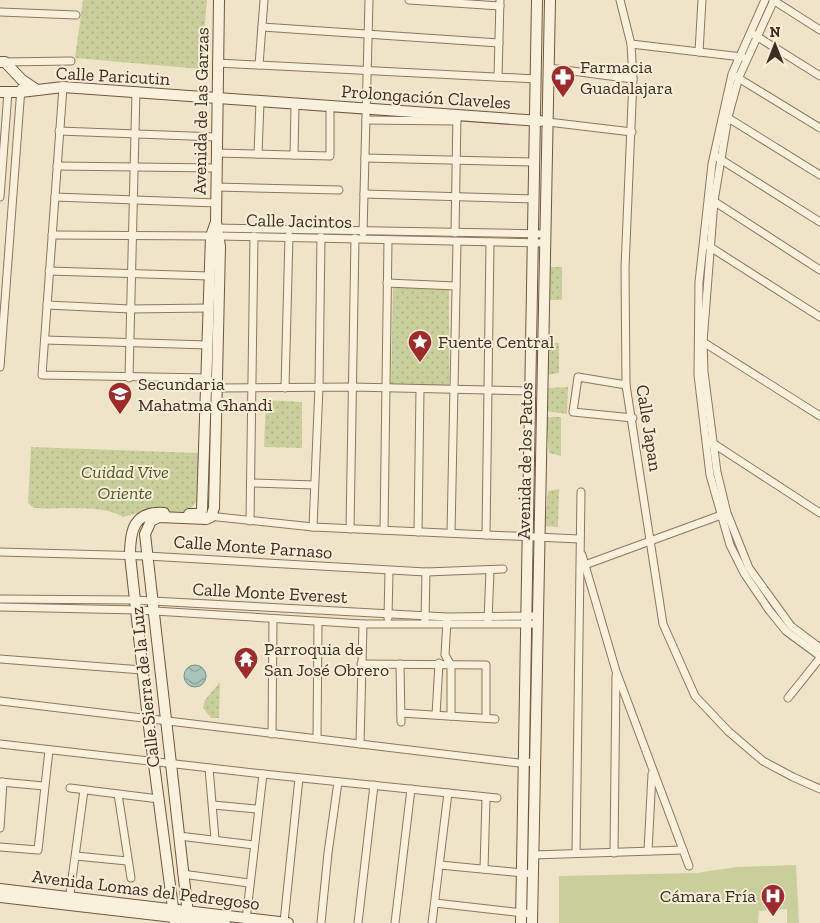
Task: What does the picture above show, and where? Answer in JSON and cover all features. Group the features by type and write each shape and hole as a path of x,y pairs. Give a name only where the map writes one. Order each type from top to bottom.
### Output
{"street":[{"name":"Avenida de las Garzas","path":"200,514 211,455 218,388 215,230 219,0"},
{"path":"259,65 264,0"},
{"path":"350,529 352,387 359,238 364,229 370,0"},
{"path":"409,0 500,3 498,77"},
{"name":"Avenida de los Patos","path":"527,874 533,855 526,620 537,0"},
{"name":"Avenida de los Patos","path":"527,918 530,762 538,620 550,0"},
{"name":"Calle Japan","path":"620,0 631,44 633,79 626,268 626,385 652,541 663,624 695,696 728,731 763,761 792,777 820,789"},
{"path":"699,52 702,0"},
{"path":"765,0 736,76 717,157 711,200 702,242 700,339 704,438 724,515 764,597 786,631 820,657 788,698"},
{"path":"753,34 774,0 820,30"},
{"path":"0,12 76,15"},
{"path":"262,27 499,43"},
{"path":"753,34 820,76"},
{"path":"631,44 743,58"},
{"path":"536,50 549,50"},
{"path":"2,62 70,61"},
{"path":"2,62 22,80 37,90"},
{"path":"217,63 536,79"},
{"path":"549,68 633,79"},
{"path":"736,76 820,128"},
{"path":"0,367 22,80"},
{"path":"63,87 42,375 207,378"},
{"name":"Calle Paricutin","path":"4,92 63,87 136,91 217,99"},
{"path":"129,378 136,91"},
{"path":"0,197 4,92"},
{"name":"Prolongación Claveles","path":"217,99 367,108 457,118 535,120 632,132"},
{"path":"258,154 260,102"},
{"path":"294,155 295,104"},
{"path":"216,152 330,156 330,107"},
{"path":"726,116 820,175"},
{"path":"366,120 457,118 455,233"},
{"path":"59,131 216,137"},
{"path":"717,157 820,222"},
{"path":"365,158 534,162"},
{"path":"57,166 216,168"},
{"path":"216,187 339,190"},
{"path":"364,194 534,199"},
{"path":"55,197 216,203"},
{"path":"711,200 710,247 700,339 712,442 724,515"},
{"path":"711,200 820,270"},
{"name":"Calle Jacintos","path":"52,235 132,236 215,230 364,229 533,239"},
{"name":"Avenida de las Garzas","path":"211,517 214,508 207,378 210,276 215,230"},
{"name":"Calle Jacintos","path":"215,230 254,236 457,242 545,239"},
{"path":"250,521 254,236"},
{"path":"285,388 288,236"},
{"path":"313,527 319,387 321,237"},
{"path":"384,530 388,240"},
{"path":"451,533 457,242"},
{"path":"486,535 490,242"},
{"path":"702,242 820,317"},
{"path":"50,271 210,276"},
{"path":"387,283 456,286"},
{"path":"47,305 130,309 209,308"},
{"path":"700,339 820,416"},
{"path":"45,340 208,345"},
{"path":"626,385 578,377 572,412 632,418"},
{"path":"218,388 352,387 454,391 530,391"},
{"path":"418,532 420,389"},
{"path":"704,438 820,513"},
{"path":"252,483 314,485"},
{"path":"581,492 579,539 583,566 616,671 689,866"},
{"name":"Calle Sierra de la Luz","path":"182,917 159,798 156,761 142,670 131,532 136,522 148,514 200,514"},
{"path":"200,514 211,517 313,527 579,539"},
{"path":"583,566 724,515"},
{"name":"Calle Sierra de la Luz","path":"182,917 182,874 179,836 168,762 150,607 145,556 145,534 151,521 159,517 206,520 211,517"},
{"name":"Calle Monte Parnaso","path":"0,552 132,555 389,571 426,572 503,569"},
{"path":"576,853 583,566"},
{"path":"488,621 490,570"},
{"path":"387,624 389,571"},
{"path":"425,620 426,572"},
{"path":"764,597 791,626 820,648"},
{"name":"Calle Monte Everest","path":"0,599 63,599 318,623 387,624 425,620"},
{"path":"63,599 63,609"},
{"name":"Calle Monte Everest","path":"0,607 63,609 136,605"},
{"path":"244,606 244,617"},
{"name":"Calle Monte Everest","path":"150,607 244,606 388,615 425,620 538,620"},
{"path":"344,613 344,624"},
{"path":"272,734 273,619"},
{"path":"447,621 445,654 451,665 451,716"},
{"path":"317,738 318,623"},
{"path":"360,744 363,624"},
{"path":"436,714 437,665 445,654"},
{"path":"0,659 142,670"},
{"path":"362,664 486,665 486,718"},
{"path":"400,664 401,722"},
{"path":"614,853 616,671"},
{"path":"0,701 272,734 530,762"},
{"path":"401,713 495,719"},
{"path":"0,744 262,774 497,798"},
{"path":"0,847 38,850 49,750"},
{"path":"209,768 215,839"},
{"path":"648,852 652,771"},
{"path":"246,920 262,774"},
{"path":"284,922 299,778"},
{"path":"0,828 2,782 44,786"},
{"path":"321,923 338,782"},
{"path":"358,923 374,785"},
{"path":"70,788 159,798"},
{"path":"395,923 411,789"},
{"path":"69,900 84,790"},
{"path":"432,923 448,792"},
{"path":"118,794 130,878"},
{"path":"484,869 486,798"},
{"path":"213,805 258,809"},
{"path":"179,836 254,845"},
{"path":"533,855 683,850"},
{"path":"76,856 127,860"},
{"path":"440,865 527,874"},
{"path":"182,874 249,883"},
{"name":"Avenida Lomas del Pedregoso","path":"0,889 225,923"},
{"name":"Avenida Lomas del Pedregoso","path":"0,897 69,900"},
{"path":"435,903 527,918"},
{"name":"Avenida Lomas del Pedregoso","path":"182,917 288,923"}],"green space":[{"path":"83,0 207,0 201,69 75,58"},
{"path":"549,267 562,267 562,300 548,300"},
{"path":"393,287 449,289 449,386 391,385"},
{"path":"548,343 559,343 559,373 548,375"},
{"path":"568,387 567,414 546,411 546,388"},
{"path":"266,400 302,402 302,448 264,447"},
{"path":"546,417 561,417 561,456 549,453"},
{"name":"Cuidad Vive Oriente","path":"31,447 199,453 197,501 188,512 145,511 123,517 104,510 34,508 28,503"},
{"path":"559,489 558,527 545,526 548,491"},
{"path":"220,682 219,718 211,718 203,708 205,700"},
{"path":"796,865 799,923 787,923 787,909 759,911 758,923 559,923 559,876 696,873 737,867"}],"water":[{"path":"195,665 203,668 206,676 203,684 195,687 187,684 184,676 187,668"}],"place":[{"name":"Farmacia Guadalajara","path":"563,98"},
{"name":"Fuente Central","path":"420,363"},
{"name":"Secundaria Mahatma Ghandi","path":"120,415"},
{"name":"Parroquia de San José Obrero","path":"246,680"},
{"name":"Cámara Fría","path":"773,917"}]}
